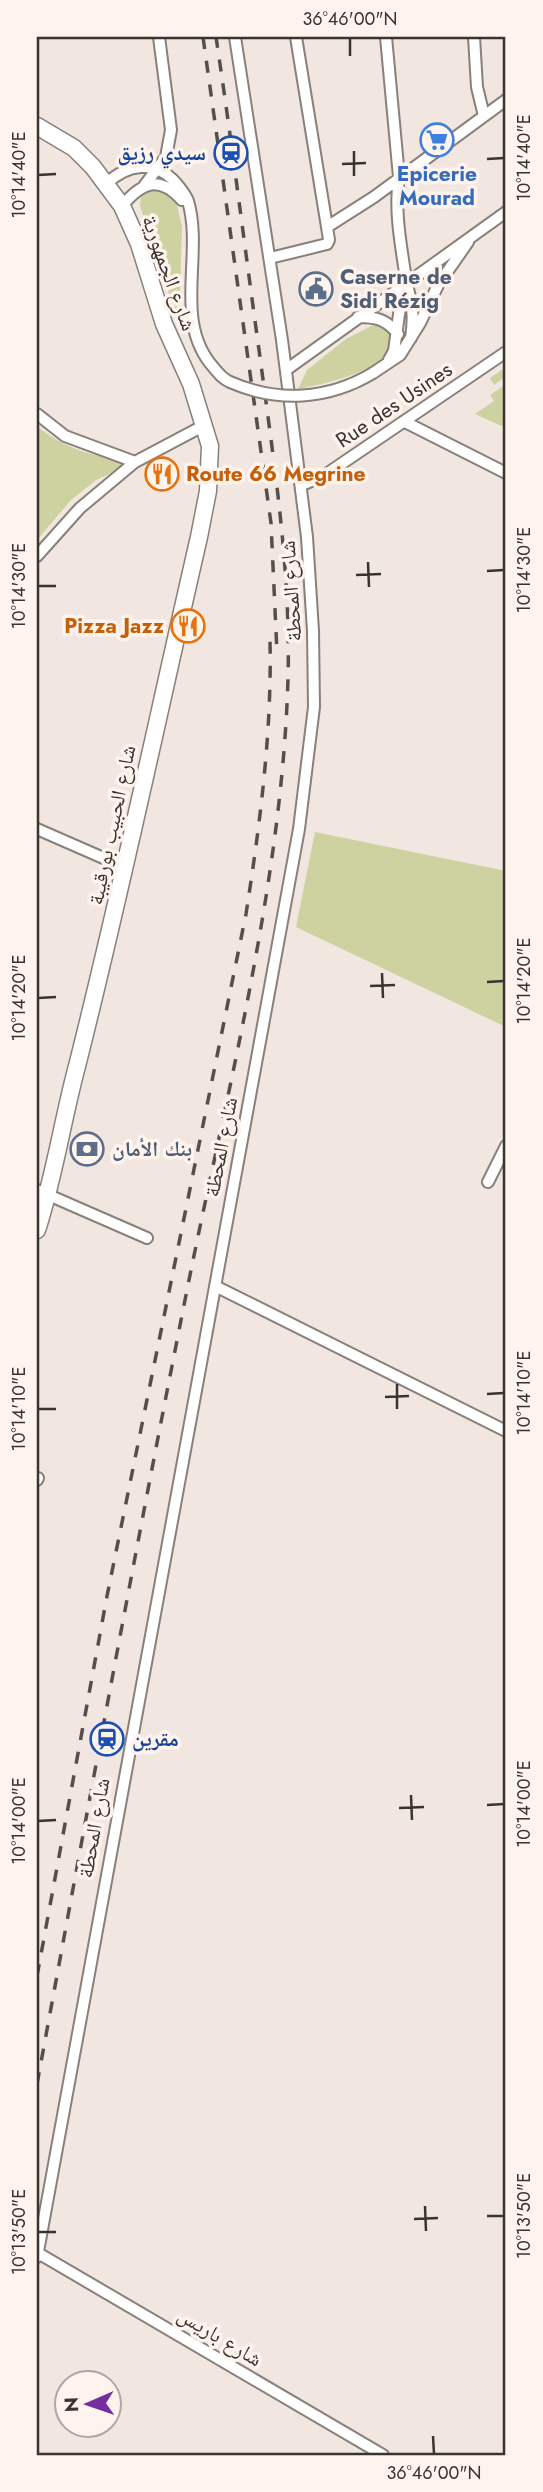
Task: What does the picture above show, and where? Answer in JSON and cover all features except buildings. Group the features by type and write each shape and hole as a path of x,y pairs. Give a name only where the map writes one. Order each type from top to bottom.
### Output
{"street":[{"path":"122,206 135,191 144,186 166,157 171,130 159,37"},
{"name":"شارع المحطة","path":"37,2255 299,829 314,708 313,631 302,485 235,37"},
{"path":"270,258 328,242 296,37"},
{"path":"386,37 400,177 396,197 414,319 411,338"},
{"path":"474,37 477,88 484,116"},
{"path":"327,227 374,197 506,100"},
{"name":"شارع الجمهورية","path":"37,126 74,148 122,206 139,244 164,324 191,384 203,426"},
{"path":"106,184 128,168 144,166 158,169 172,179 187,200 191,240 191,316 196,340 205,359 223,379 246,389 282,397 303,397 357,383 400,355 438,285 474,235"},
{"path":"144,186 163,186 174,191 183,201 190,222"},
{"path":"286,370 506,212"},
{"path":"386,364 394,351 400,307 407,282"},
{"path":"358,317 380,318 389,323 398,334"},
{"name":"Rue des Usines","path":"302,485 325,475 506,352"},
{"path":"37,414 65,436 135,462"},
{"path":"405,422 506,473"},
{"path":"37,556 80,508 135,462 203,426"},
{"name":"شارع الحبيب بورقيبة","path":"37,1230 42,1193 108,946 208,491 210,446 203,426"},
{"path":"37,829 124,867"},
{"path":"488,1182 506,1146"},
{"path":"42,1193 147,1238"},
{"path":"215,1286 506,1431"},
{"name":"شارع باريس","path":"37,2255 383,2455"}],"green space":[{"path":"164,189 176,201 182,227 179,324 140,206 141,195 147,190"},
{"path":"377,323 385,326 392,341 389,351 380,360 353,374 298,389 307,370 346,339"},
{"path":"506,367 506,384 502,379 494,385 490,378"},
{"path":"506,384 506,428 475,414 494,401 490,395"},
{"path":"37,427 83,452 135,462 96,480 71,500 37,540"},
{"path":"315,832 506,871 506,1027 296,927"}],"railway":[{"path":"203,37 271,523 277,653"},
{"path":"37,2084 168,1385 251,984 284,755 288,679 284,557 260,357 216,37"},
{"path":"37,1976 107,1596 246,914 264,778 270,641"}],"place":[{"name":"Epicerie Mourad","path":"437,140"},
{"name":"سيدي رزيق","path":"231,153"},
{"name":"Caserne de Sidi Rézig","path":"316,289"},
{"name":"Route 66 Megrine","path":"162,474"},
{"name":"Pizza Jazz","path":"188,626"},
{"name":"بنك الأمان","path":"87,1149"},
{"name":"مقرين","path":"107,1739"}]}
